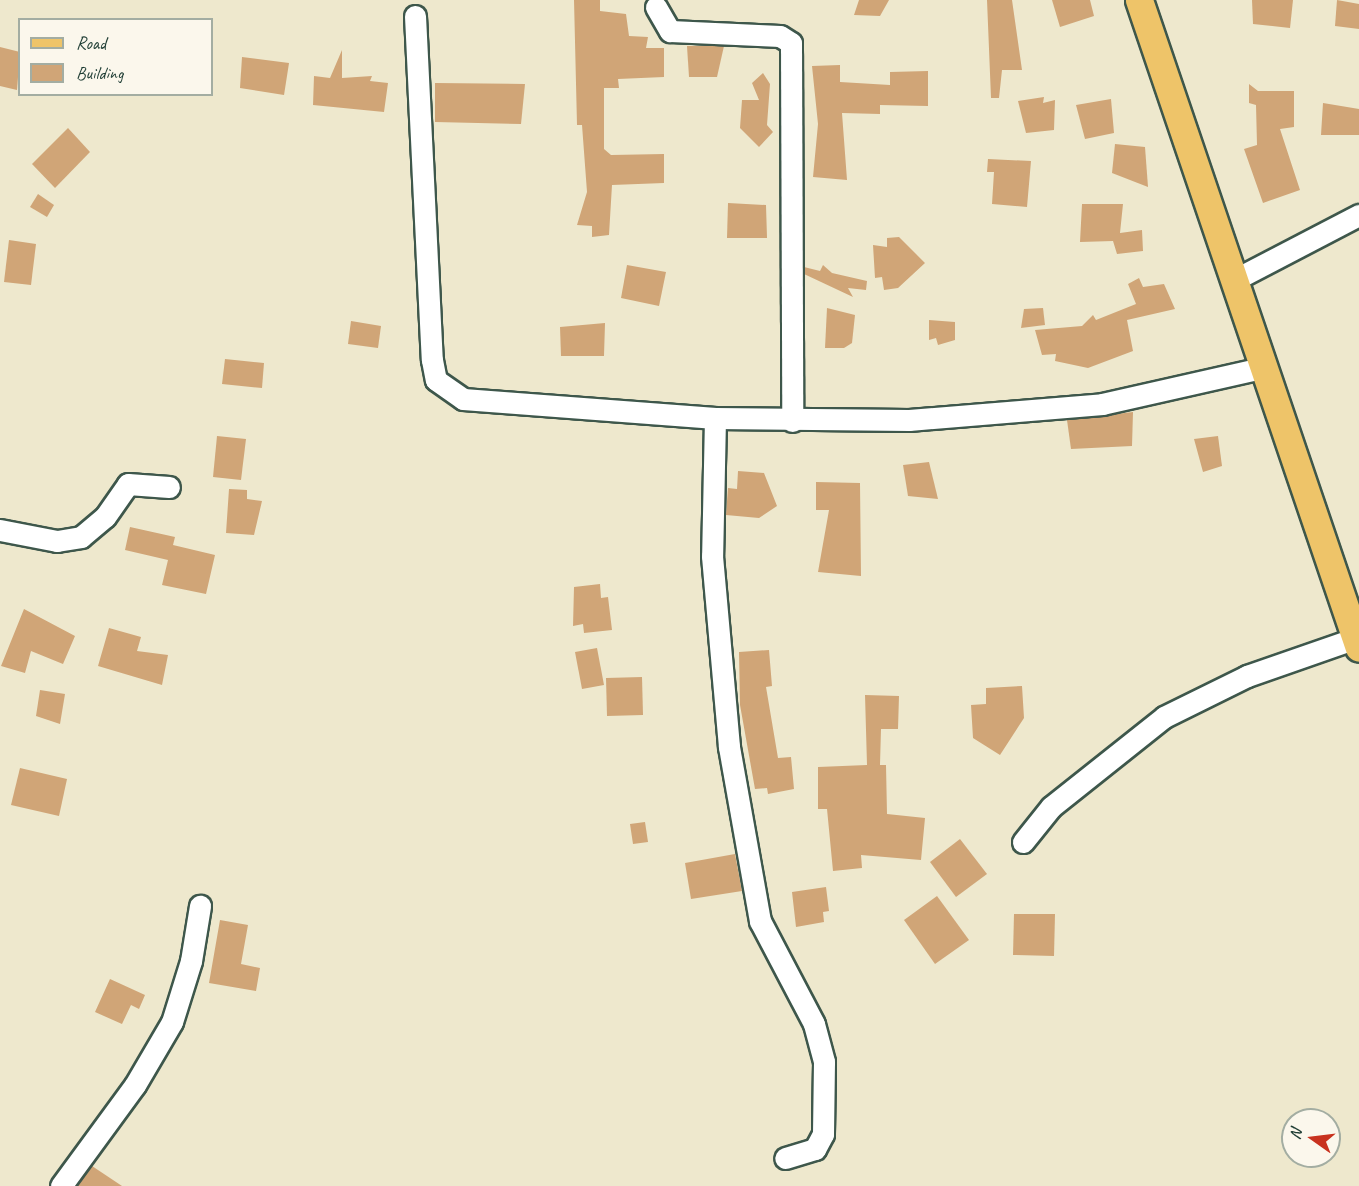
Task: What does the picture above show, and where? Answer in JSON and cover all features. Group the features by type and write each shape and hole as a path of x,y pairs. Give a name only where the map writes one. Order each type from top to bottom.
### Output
{"main road":[{"path":"1139,0 1358,641"}],"street":[{"path":"656,7 670,31 780,36 791,43 792,421"},
{"path":"415,16 436,380 463,399 715,418 792,421 909,420 1102,404 1266,367"},
{"path":"1234,280 1359,215"},
{"path":"715,418 712,556 729,747 760,921 814,1024 824,1062 823,1134 815,1149 785,1158"},
{"path":"0,530 57,541 81,537 105,517 129,484 169,487"},
{"path":"1023,842 1052,807 1164,717 1247,676 1358,641"},
{"path":"61,1186 135,1085 172,1022 191,961 200,906"}],"building":[{"path":"574,0 600,0 600,11 626,14 629,36 648,37 646,48 664,48 664,77 618,79 619,88 604,88 604,149 611,155 664,154 664,183 612,185 609,235 592,237 592,226 577,225 587,192 582,125 577,125"},
{"path":"859,0 889,0 880,16 854,15"},
{"path":"987,0 1012,0 1022,70 1002,70 999,98 991,98"},
{"path":"1052,0 1090,0 1094,16 1060,27"},
{"path":"1252,0 1293,0 1290,28 1253,24"},
{"path":"1337,0 1359,4 1359,29 1335,26"},
{"path":"687,46 724,46 717,77 689,77"},
{"path":"0,47 18,52 18,77 17,90 0,86"},
{"path":"342,50 342,78 372,76 370,81 388,83 384,112 313,105 314,76 330,78"},
{"path":"242,57 289,63 284,95 240,88"},
{"path":"840,65 840,82 890,85 890,72 928,71 928,106 880,105 880,114 842,113 847,180 813,177 818,124 812,66"},
{"path":"763,73 770,84 767,125 773,132 759,147 740,128 742,100 759,100 752,83"},
{"path":"435,83 525,84 521,124 435,122"},
{"path":"1249,84 1258,91 1294,91 1294,127 1280,129 1300,190 1263,203 1244,149 1257,145 1256,105 1249,103"},
{"path":"1044,97 1043,103 1055,100 1054,130 1026,133 1018,101"},
{"path":"1111,99 1114,133 1085,139 1076,105"},
{"path":"1323,103 1359,109 1359,135 1321,135"},
{"path":"68,128 90,152 55,188 32,164"},
{"path":"1115,144 1145,147 1148,187 1112,173"},
{"path":"988,159 1031,161 1027,207 992,204 994,172 987,172"},
{"path":"38,194 54,205 47,217 30,207"},
{"path":"728,203 766,205 767,238 727,238"},
{"path":"1082,204 1123,204 1120,233 1142,230 1143,251 1117,254 1113,241 1080,242"},
{"path":"899,237 925,263 898,288 884,290 882,277 875,278 873,245 887,247 887,238"},
{"path":"9,240 36,244 31,285 4,282"},
{"path":"627,265 666,272 659,306 621,298"},
{"path":"823,265 832,273 867,281 866,290 848,288 853,297 804,274 804,267 820,271"},
{"path":"1139,278 1143,287 1164,284 1175,309 1127,320 1133,351 1088,368 1055,361 1056,354 1042,355 1035,330 1082,326 1093,315 1096,320 1136,304 1128,284"},
{"path":"827,308 855,315 852,343 844,348 825,348"},
{"path":"1043,308 1045,325 1021,328 1024,309"},
{"path":"929,320 955,322 955,340 938,345 936,338 929,340"},
{"path":"351,321 381,326 378,348 348,344"},
{"path":"605,323 604,356 561,356 560,327"},
{"path":"225,359 264,363 262,388 222,384"},
{"path":"1133,412 1132,446 1071,449 1067,420"},
{"path":"217,436 246,439 241,480 213,477"},
{"path":"1218,436 1222,466 1203,472 1194,439"},
{"path":"929,462 938,499 908,496 903,465"},
{"path":"738,471 764,473 777,506 759,518 726,515 728,488 737,489"},
{"path":"816,482 860,483 861,576 818,572 829,510 816,510"},
{"path":"229,489 247,490 247,499 262,501 254,535 226,533"},
{"path":"130,527 175,537 173,545 215,555 206,594 162,585 168,560 125,550"},
{"path":"600,584 601,598 608,597 612,630 584,633 583,624 573,626 574,587"},
{"path":"24,609 75,636 63,664 31,651 25,673 1,666"},
{"path":"109,628 141,637 137,651 168,655 162,685 98,666"},
{"path":"597,648 604,685 582,689 575,652"},
{"path":"769,650 772,686 766,687 778,758 791,757 794,789 768,794 767,788 755,789 740,705 739,652"},
{"path":"642,677 643,715 607,716 606,678"},
{"path":"1022,686 1024,718 1000,755 973,738 971,705 986,704 986,688"},
{"path":"40,690 65,694 60,724 36,716"},
{"path":"865,695 899,696 898,729 881,729 880,765 886,765 887,814 925,818 921,860 861,855 862,868 833,871 827,809 818,809 818,767 867,765"},
{"path":"20,768 67,779 59,816 11,805"},
{"path":"645,822 648,842 633,844 630,824"},
{"path":"960,839 987,874 956,897 930,862"},
{"path":"735,854 742,891 691,899 685,863"},
{"path":"826,887 829,911 823,912 824,922 796,927 792,892"},
{"path":"937,896 969,940 935,964 904,920"},
{"path":"1014,914 1055,914 1054,956 1013,955"},
{"path":"220,920 248,925 241,964 260,968 256,991 209,983"},
{"path":"110,979 145,995 139,1009 131,1005 122,1024 95,1012"},
{"path":"92,1166 122,1186 77,1186"}]}
